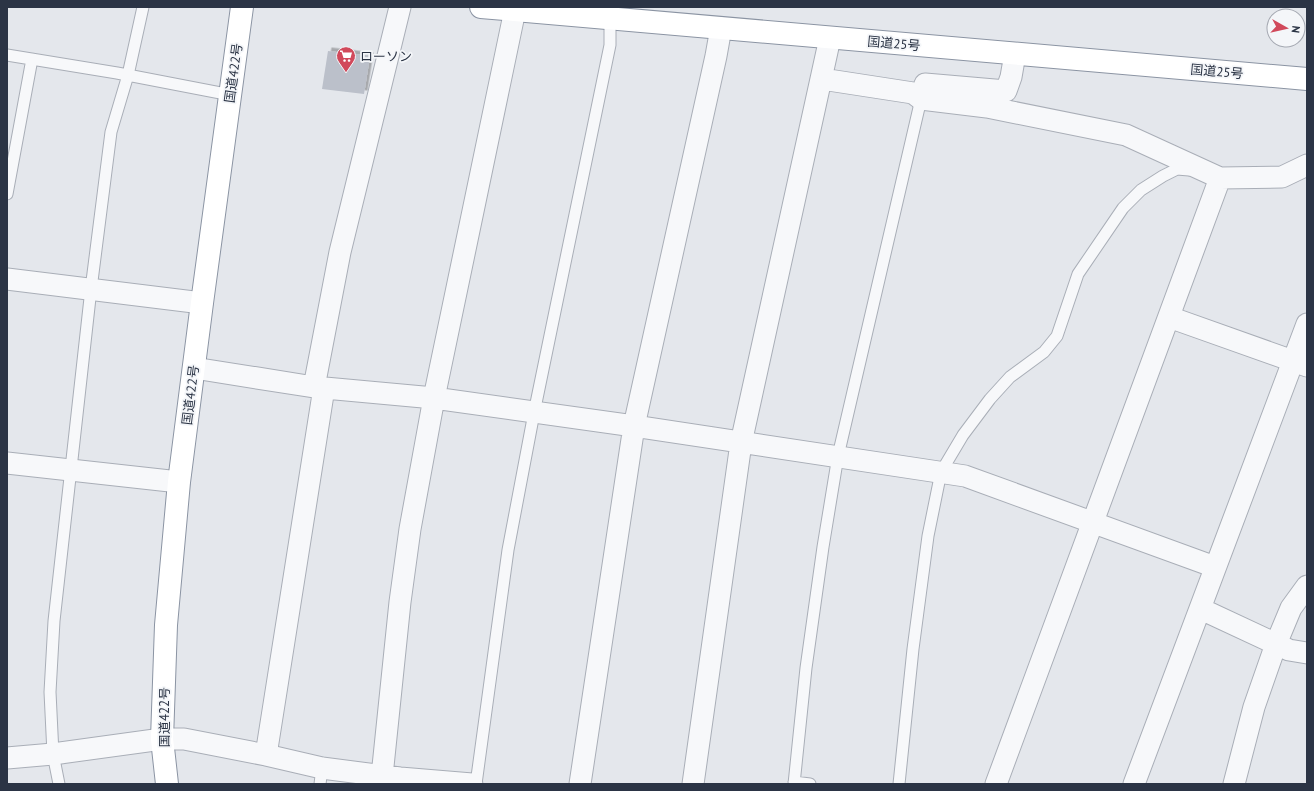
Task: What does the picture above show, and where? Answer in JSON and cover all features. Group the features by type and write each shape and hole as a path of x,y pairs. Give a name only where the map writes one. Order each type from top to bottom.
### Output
{"highway":[{"name":"国道422号","path":"167,784 162,738 166,626 179,482 242,7"},
{"name":"国道25号","path":"482,7 515,10 610,12 721,28 1307,79"}],"street":[{"path":"266,755 340,252 400,7"},
{"path":"394,779 403,580 410,529 434,398 515,10"},
{"path":"580,784 634,426 721,28"},
{"path":"693,784 741,443 830,38"},
{"path":"920,99 925,84 1006,91 1011,77 1014,54"},
{"path":"822,79 913,93 920,99 987,107 1126,135 1215,176 1282,177 1307,166"},
{"path":"996,784 1169,317 1215,176"},
{"path":"7,279 202,303"},
{"path":"1169,317 1300,364"},
{"path":"1134,784 1201,609 1215,567 1300,364 1307,324"},
{"path":"194,368 319,387 434,398 634,426 965,476 1215,567"},
{"path":"7,463 179,482"},
{"path":"1234,784 1254,707 1276,644 1291,608 1307,586"},
{"path":"1201,609 1289,650 1307,653"},
{"path":"7,758 53,754 162,738 184,739 266,755 321,776 472,784"}],"lane":[{"path":"59,784 53,754 50,692 54,621 72,471 91,290 111,132 128,76 143,7"},
{"path":"476,784 508,550 534,413 610,45 610,12"},
{"path":"7,55 231,94"},
{"path":"7,194 32,59"},
{"path":"810,784 794,783 807,660 823,547 838,456 920,99"},
{"path":"900,784 913,649 928,536 941,472 963,435 990,399 1010,377 1044,352 1057,336 1078,274 1123,208 1141,190 1177,169 1215,176"}],"building":[{"name":"ローソン","path":"328,51 370,56 364,94 322,89"}],"place":[{"name":"ローソン","path":"346,73"}]}
